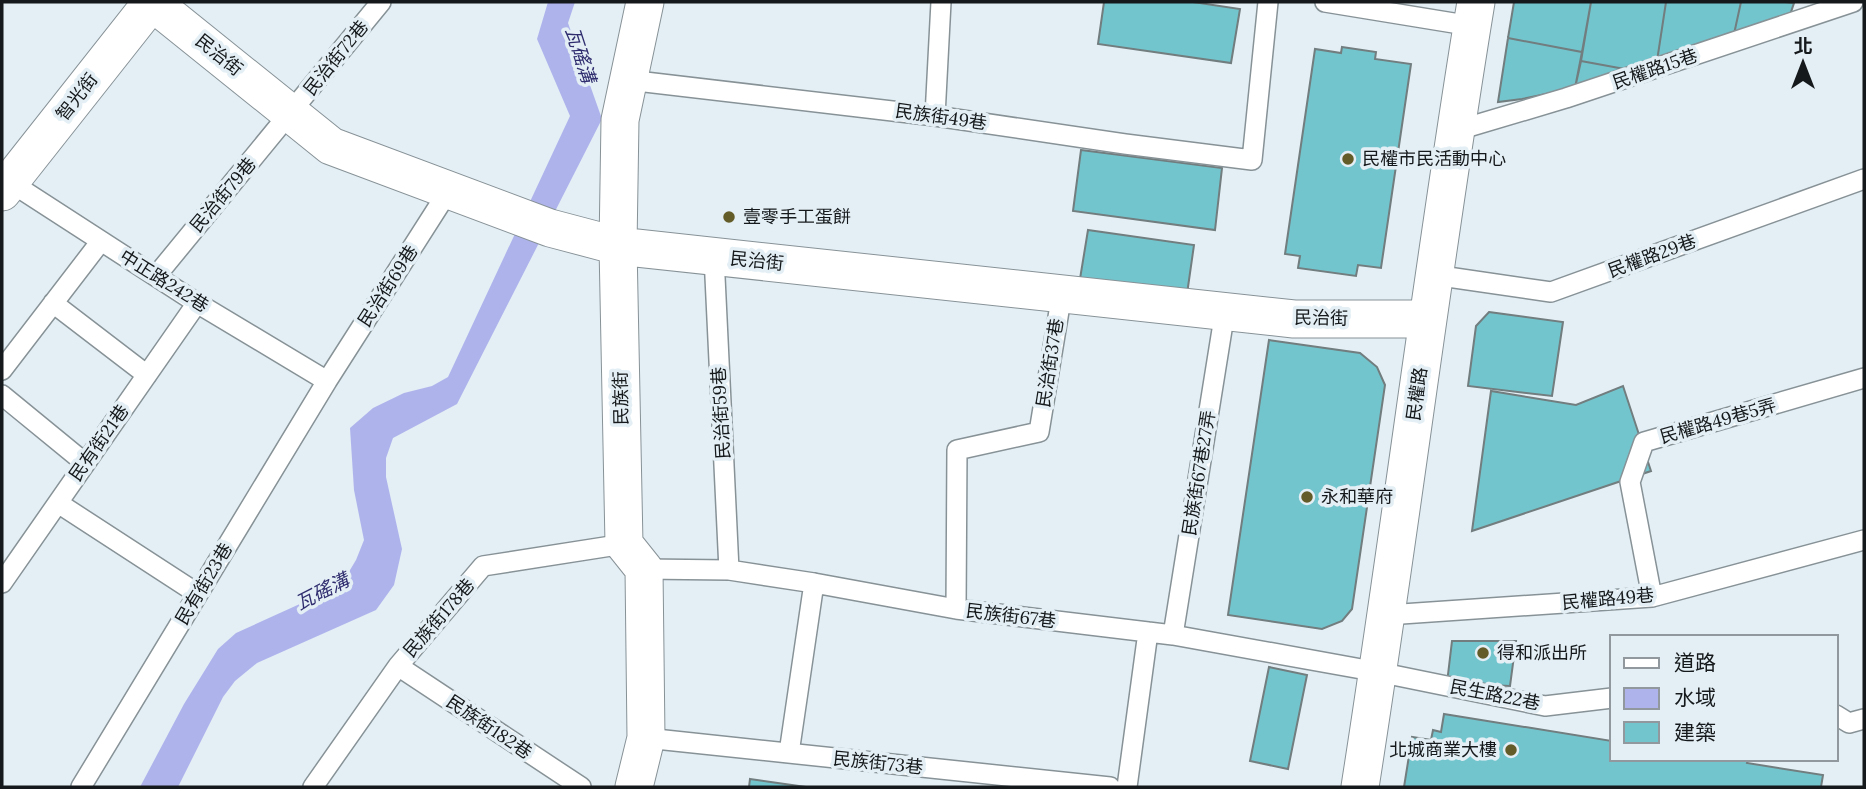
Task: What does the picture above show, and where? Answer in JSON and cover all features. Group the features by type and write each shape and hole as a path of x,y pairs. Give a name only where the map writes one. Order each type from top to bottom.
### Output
{"street":[{"name":"民治街","path":"152,2 331,146 550,228 618,246 1294,319 1427,319"},
{"name":"智光街","path":"4,185 152,2"},
{"name":"民族街","path":"634,787 646,738 618,246 620,120 645,2"},
{"name":"民權路","path":"1360,787 1474,14"}],"lane":[{"name":"民治街72巷","path":"291,113 381,2"},
{"path":"935,116 941,2"},
{"name":"民族街49巷","path":"628,80 935,116 1252,160 1268,2"},
{"path":"1325,2 1474,14"},
{"name":"民權路15巷","path":"1455,131 1566,98 1853,2"},
{"name":"民治街79巷","path":"156,276 291,113"},
{"name":"民權路29巷","path":"1434,275 1551,292 1864,179"},
{"name":"中正路242巷","path":"4,185 101,241 197,303 327,381"},
{"name":"民治街69巷","path":"327,381 449,190"},
{"path":"2,370 101,241"},
{"name":"民治街59巷","path":"714,256 729,570"},
{"name":"民治街37巷","path":"956,609 957,450 1039,432 1062,293"},
{"path":"53,303 147,375"},
{"name":"民有街21巷","path":"4,574 58,503 197,303"},
{"name":"民族街67巷27弄","path":"1173,635 1225,311"},
{"name":"民權路49巷5弄","path":"1653,597 1630,482 1644,442 1864,378"},
{"name":"民有街23巷","path":"81,787 327,381"},
{"path":"2,395 85,463"},
{"path":"58,503 198,594"},
{"name":"民權路49巷","path":"1387,615 1653,597 1864,540"},
{"name":"民族街67巷","path":"634,557 814,583 956,609 1173,635 1378,672"},
{"name":"民族街178巷","path":"313,787 398,666 483,566 634,557"},
{"path":"789,753 814,583"},
{"path":"1127,787 1149,632"},
{"name":"民族街182巷","path":"398,666 581,787"},
{"name":"民生路22巷","path":"1378,672 1545,706 1610,698"},
{"path":"1838,716 1849,723 1864,719"},
{"name":"民族街73巷","path":"646,738 1110,787"}],"water":[{"name":"瓦磘溝","path":"548,2 575,2 568,23 602,119 457,404 393,438 386,458 386,477 402,549 394,585 376,610 257,663 235,681 223,697 178,787 140,787 184,704 218,649 236,633 302,603 347,575 356,560 364,540 354,490 350,428 373,408 404,393 432,386 448,377 570,116 537,39"}],"building":[{"path":"1104,2 1193,2 1240,9 1231,63 1098,44"},
{"path":"1514,2 1591,2 1582,52 1508,38"},
{"path":"1591,2 1666,2 1657,61 1630,70 1581,61"},
{"path":"1666,2 1741,2 1734,34 1657,61"},
{"path":"1741,2 1794,3 1790,15 1734,34"},
{"path":"1508,38 1582,52 1575,88 1498,102"},
{"name":"民權市民活動中心","path":"1342,47 1376,52 1375,59 1411,64 1381,268 1358,265 1356,276 1298,268 1300,256 1285,254 1315,49 1341,53"},
{"path":"1581,61 1630,70 1575,88"},
{"path":"1081,150 1222,168 1215,230 1073,211"},
{"path":"1088,230 1194,245 1186,301 1079,285"},
{"path":"1489,312 1563,322 1552,396 1468,386 1476,326"},
{"name":"永和華府","path":"1269,340 1360,353 1377,367 1385,385 1352,609 1342,621 1322,629 1228,615"},
{"path":"1623,386 1651,471 1472,531 1491,391 1576,405"},
{"name":"得和派出所","path":"1452,641 1516,641 1510,686 1447,683"},
{"path":"1269,667 1307,675 1288,769 1250,761"},
{"name":"北城商業大樓","path":"1444,714 1610,741 1610,761 1748,761 1823,775 1821,787 1404,787 1412,737 1431,740 1433,730 1441,732"},
{"path":"750,779 806,787 749,787"}],"place":[{"name":"民權市民活動中心","path":"1348,159"},
{"name":"壹零手工蛋餅","path":"729,217"},
{"name":"永和華府","path":"1307,497"},
{"name":"得和派出所","path":"1483,653"},
{"name":"北城商業大樓","path":"1511,750"}]}
